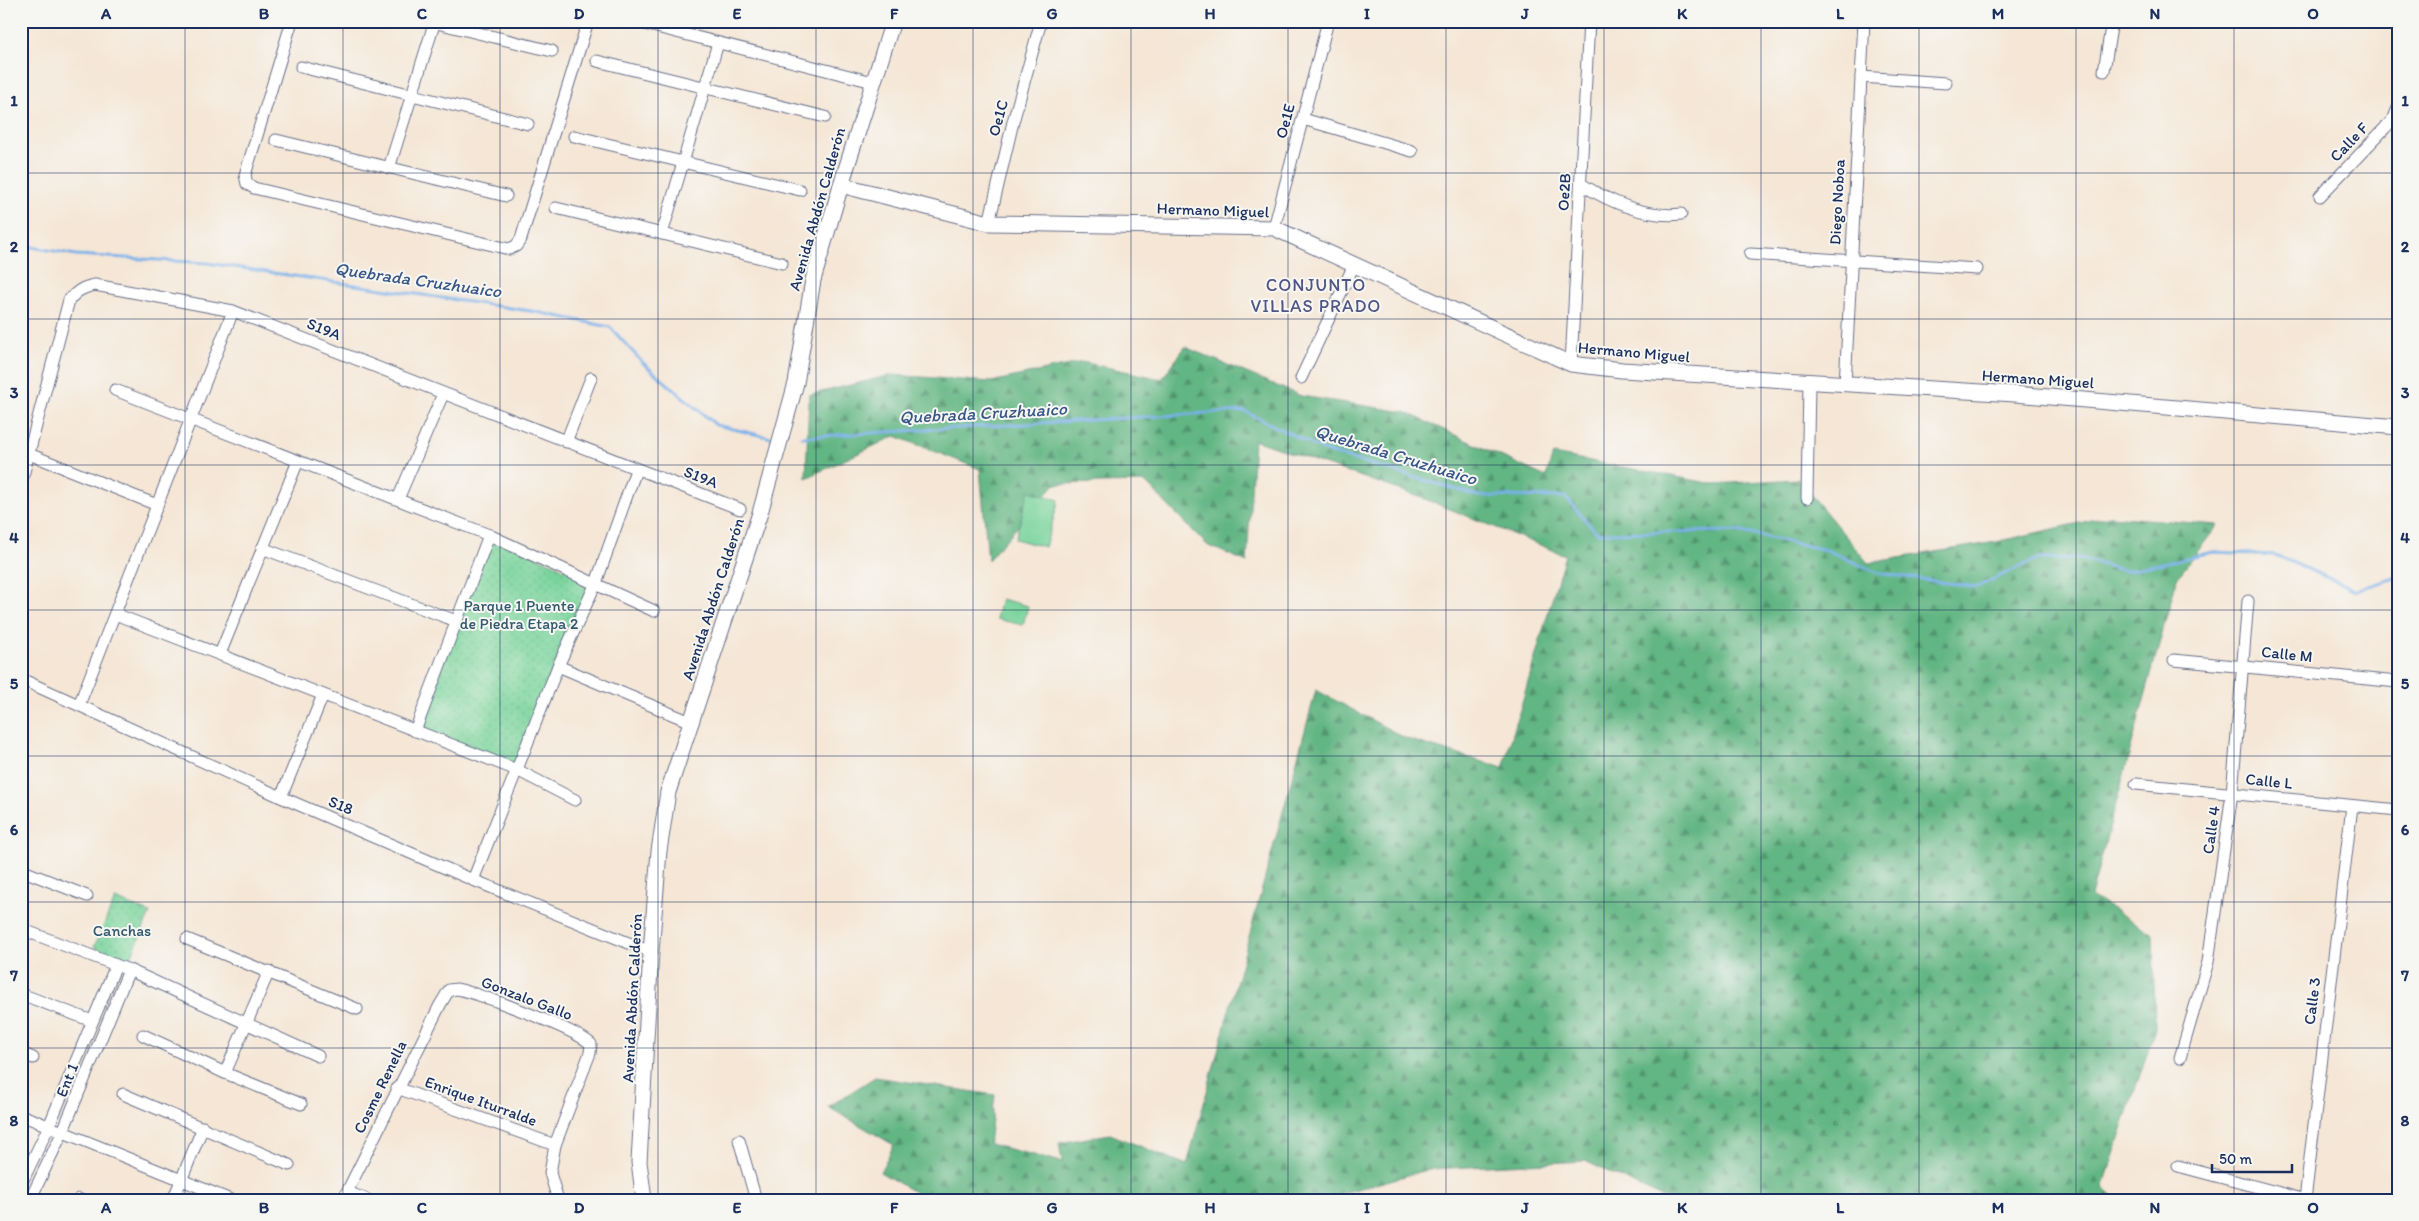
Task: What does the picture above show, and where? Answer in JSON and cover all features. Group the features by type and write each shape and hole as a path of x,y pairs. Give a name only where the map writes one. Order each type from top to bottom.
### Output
{"street":[{"path":"292,21 245,175 246,184 254,188 509,249 516,246 521,239 588,21"},
{"path":"633,21 873,82"},
{"name":"Avenida Abdón Calderón","path":"644,1200 638,1162 659,851 668,792 693,722 760,513 794,392 813,280 840,184 893,21"},
{"name":"Oe1C","path":"989,223 1013,122 1041,21"},
{"name":"Oe1E","path":"1274,228 1328,21"},
{"name":"Oe2B","path":"1571,364 1589,21"},
{"name":"Diego Noboa","path":"1845,385 1850,260 1864,21"},
{"path":"2104,71 2112,21"},
{"path":"389,168 433,22 552,51"},
{"path":"662,234 718,43"},
{"path":"596,61 825,117"},
{"path":"301,67 528,124"},
{"path":"1860,77 1946,83"},
{"name":"Calle F","path":"2320,196 2394,118 2398,108"},
{"path":"1302,119 1412,151"},
{"path":"574,136 800,190"},
{"path":"276,140 506,196"},
{"name":"Hermano Miguel","path":"840,184 989,223 1274,228 1571,364 1622,370 2015,394 2398,427"},
{"path":"1581,184 1646,212 1666,216 1681,214"},
{"path":"556,208 782,264"},
{"path":"1750,254 1977,269"},
{"path":"1301,378 1354,265"},
{"name":"S19A","path":"21,483 65,310 69,300 76,292 85,286 95,285 233,311 636,470 740,509"},
{"path":"79,705 233,311"},
{"path":"566,442 591,378"},
{"path":"1807,498 1809,382"},
{"path":"115,390 489,534 596,582 654,611"},
{"path":"398,499 443,394"},
{"path":"29,454 157,505"},
{"path":"220,654 298,461"},
{"path":"473,880 558,666 596,582 636,470"},
{"path":"415,730 489,534"},
{"path":"262,548 456,620"},
{"name":"Calle 4","path":"2180,1058 2208,962 2232,793 2241,666 2248,601"},
{"path":"115,614 517,770 575,800"},
{"name":"Calle M","path":"2174,660 2398,682"},
{"path":"558,666 693,722"},
{"name":"S18","path":"21,679 281,797 473,880 651,952"},
{"path":"281,797 323,694"},
{"name":"Calle L","path":"2136,784 2398,810"},
{"name":"Calle 3","path":"2305,1200 2352,806"},
{"path":"21,870 86,896"},
{"path":"21,929 129,970 318,1056"},
{"path":"187,939 269,971 357,1009"},
{"name":"Ent 1","path":"21,1184 49,1126 116,965"},
{"name":"Ent 1","path":"30,1200 63,1132 129,970"},
{"path":"225,1073 269,971"},
{"name":"Gonzalo Gallo","path":"449,990 465,991 515,1010 580,1036 591,1044 590,1053 555,1145"},
{"name":"Cosme Renella","path":"345,1196 397,1088 449,990"},
{"path":"21,994 92,1021"},
{"path":"143,1035 225,1073 301,1104"},
{"path":"21,1053 33,1058"},
{"name":"Enrique Iturralde","path":"397,1088 555,1145"},
{"path":"123,1094 289,1165"},
{"path":"21,1115 231,1200"},
{"path":"173,1200 203,1127"},
{"path":"739,1140 756,1200"},
{"path":"555,1145 550,1173 558,1200"},
{"path":"2178,1166 2305,1200"},
{"path":"345,1196 368,1200"}],"green space":[{"path":"1185,347 1301,396 1405,412 1546,477 1553,454 1714,484 1798,479 1868,563 1996,542 2110,516 2218,525 2177,578 2091,896 2153,934 2155,1029 2103,1188 2117,1200 1669,1200 1585,1161 1430,1169 1318,1200 928,1200 880,1172 894,1145 828,1107 875,1077 995,1095 989,1144 1062,1162 1059,1143 1110,1134 1187,1165 1316,690 1407,739 1503,768 1565,555 1417,496 1254,440 1247,562 1207,545 1145,482 1055,484 988,560 980,469 895,436 806,478 809,395 892,375 991,382 1082,362 1162,379"},
{"path":"1029,491 1059,500 1045,547 1015,539"},
{"name":"Parque 1 Puente de Piedra Etapa 2","path":"489,535 596,583 517,770 415,731"},
{"path":"1001,599 1028,606 1023,625 996,619"},
{"name":"Canchas","path":"115,899 150,913 129,962 94,947"}],"waterway":[{"name":"Quebrada Cruzhuaico","path":"21,245 76,255 207,263 537,312 610,327 643,363 716,425 772,438"},
{"name":"Quebrada Cruzhuaico","path":"801,437 1244,411 1325,451 1479,496 1565,497 1597,533 1737,531 1827,550 1878,573 1977,587 2037,559 2079,558 2126,571 2214,552 2275,555 2356,590 2398,577"}],"district":[{"name":"CONJUNTO VILLAS PRADO","path":"1316,295"}]}
